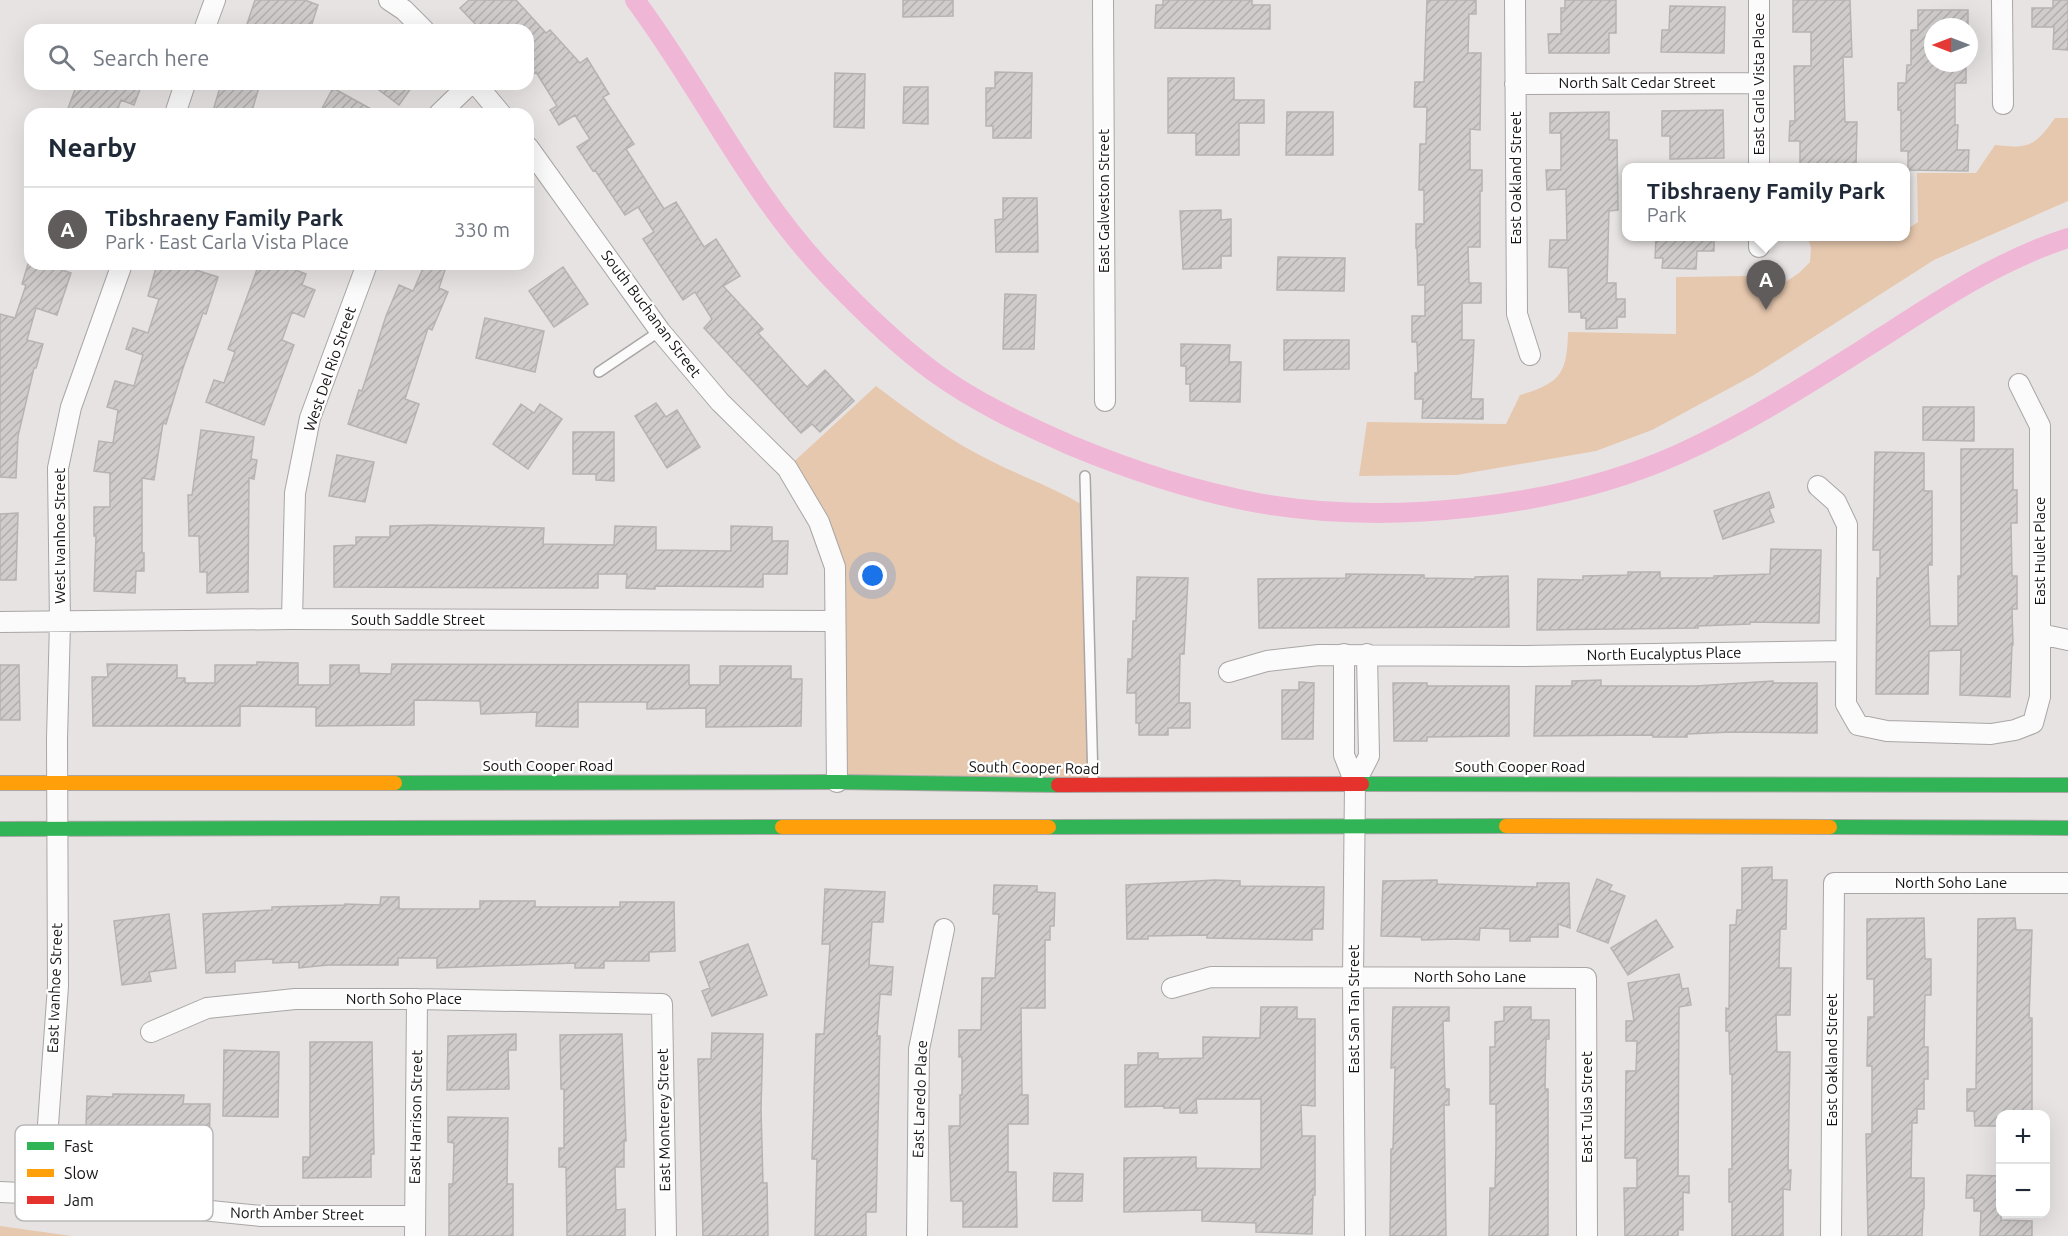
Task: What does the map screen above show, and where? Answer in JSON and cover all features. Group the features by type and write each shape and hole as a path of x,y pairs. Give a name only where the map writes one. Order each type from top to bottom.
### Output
{"main road":[{"name":"South Cooper Road","path":"0,783 837,788 1355,783 2068,785"},
{"path":"0,829 837,821 1355,826 2068,828"}],"street":[{"path":"206,24 215,0"},
{"path":"389,0 404,9 418,24"},
{"name":"East Galveston Street","path":"1103,0 1105,401"},
{"name":"East Oakland Street","path":"1515,0 1517,314 1530,355"},
{"name":"East Carla Vista Place","path":"1759,0 1759,163"},
{"path":"2002,0 2003,104"},
{"name":"North Salt Cedar Street","path":"1515,84 1759,83"},
{"path":"177,108 183,90"},
{"path":"445,108 464,90"},
{"path":"481,90 496,108"},
{"name":"South Buchanan Street","path":"534,155 660,331 720,402 787,468 819,522 835,567 837,788"},
{"name":"West Ivanhoe Street","path":"58,783 60,622 58,468 71,407 120,270"},
{"name":"West Del Rio Street","path":"292,620 295,493 310,418 365,270"},
{"name":"East Hulet Place","path":"1846,651 1846,704 1858,725 1887,730 1991,734 2014,730 2033,723 2040,697 2040,426 2019,384"},
{"path":"1818,486 1836,502 1847,525 1846,651"},
{"name":"South Saddle Street","path":"0,622 836,621"},
{"path":"2040,634 2068,640"},
{"name":"North Eucalyptus Place","path":"1229,672 1267,661 1344,654 1526,656 1846,651"},
{"name":"East San Tan Street","path":"1344,654 1344,755 1355,783 1353,977 1355,1236"},
{"name":"East San Tan Street","path":"1355,783 1369,756 1367,654"},
{"name":"East Ivanhoe Street","path":"48,1125 58,986 58,783"},
{"name":"East Oakland Street","path":"1831,1236 1834,884"},
{"name":"North Soho Lane","path":"1834,884 2068,884"},
{"name":"East Laredo Place","path":"917,1236 919,1049 944,929"},
{"name":"North Soho Lane","path":"1172,988 1211,977 1586,978"},
{"name":"East Tulsa Street","path":"1586,978 1587,1236"},
{"name":"North Soho Place","path":"151,1032 207,1008 295,999 662,1004"},
{"name":"East Harrison Street","path":"415,1236 417,999"},
{"name":"East Monterey Street","path":"662,1004 666,1236"},
{"name":"North Amber Street","path":"0,1192 15,1193"},
{"name":"North Amber Street","path":"213,1211 261,1216 415,1216"}],"lane":[{"path":"599,372 660,331"},
{"path":"1085,476 1093,786"},
{"path":"1345,711 1368,711"}],"shaded area":[{"path":"2055,118 2068,118 2068,201 1934,260 1754,375 1652,430 1596,451 1457,475 1359,476 1367,422 1506,424 1520,395 1545,386 1559,374 1566,357 1568,332 1676,334 1676,277 1746,276 1755,284 1778,287 1799,273 1810,262 1809,241 1910,241 1910,227 1918,222 1917,173 1976,173 1995,145 2024,146 2042,135"},
{"path":"876,386 948,437 995,463 1086,507 1093,786 837,782 835,567 787,468"},
{"path":"0,1226 72,1236 0,1236"}],"building":[{"path":"255,0 305,0 318,5 312,24 247,24"},
{"path":"469,0 516,0 546,33 550,30 580,63 587,58 609,94 603,97 634,144 626,149 664,209 676,202 704,247 716,239 740,276 723,286 763,329 758,333 807,387 825,370 854,401 820,432 812,424 801,433 704,328 712,319 695,292 683,300 643,239 654,232 638,207 625,215 577,147 590,139 575,115 559,125 550,110 557,106 536,72 534,74 534,24 475,24 460,8"},
{"path":"903,0 953,0 953,16 903,17"},
{"path":"1163,0 1252,0 1252,5 1270,5 1270,29 1155,28 1156,5 1163,5"},
{"path":"1427,0 1476,0 1476,14 1469,14 1468,53 1481,53 1480,130 1470,129 1470,170 1482,170 1482,191 1480,191 1480,247 1468,247 1469,283 1481,283 1481,303 1462,303 1462,340 1474,340 1471,399 1483,399 1483,419 1422,418 1423,399 1415,399 1415,373 1418,373 1417,342 1412,342 1412,316 1425,316 1425,285 1418,285 1416,224 1424,224 1424,190 1419,190 1420,144 1426,144 1427,107 1414,107 1415,82 1424,82"},
{"path":"1565,0 1616,0 1616,33 1609,33 1609,53 1549,53 1548,34 1561,34 1561,8 1565,8"},
{"path":"1793,0 1850,0 1852,57 1843,57 1845,122 1857,122 1856,163 1800,163 1800,141 1789,141 1790,121 1795,121 1794,66 1811,66 1811,32 1793,32"},
{"path":"2053,0 2068,0 2068,50 2053,49 2054,27 2032,27 2032,8 2053,8"},
{"path":"1670,6 1725,7 1724,53 1661,52 1662,30 1669,30"},
{"path":"1918,10 1968,10 1968,18 1924,18 1924,72 1966,72 1966,83 1955,83 1955,125 1958,125 1957,150 1969,150 1968,171 1910,170 1908,151 1901,151 1901,110 1898,110 1898,83 1906,83 1907,65 1911,65 1911,30 1918,30"},
{"path":"995,72 1032,73 1031,138 993,138 993,126 986,126 986,88 995,88"},
{"path":"835,73 865,74 864,128 834,127"},
{"path":"1168,78 1234,78 1234,100 1264,100 1264,123 1239,123 1239,155 1196,155 1196,133 1168,133"},
{"path":"904,87 928,87 928,124 903,123"},
{"path":"75,90 140,90 134,105 121,100 118,108 68,108"},
{"path":"219,90 258,90 253,108 214,108"},
{"path":"332,90 337,90 369,108 322,108"},
{"path":"379,90 410,90 399,105"},
{"path":"1723,110 1724,158 1670,159 1670,136 1662,136 1662,111"},
{"path":"1287,112 1333,112 1333,155 1286,155"},
{"path":"1609,112 1609,140 1617,140 1618,210 1609,211 1607,283 1616,283 1616,299 1625,299 1625,317 1617,317 1617,328 1586,329 1586,318 1581,318 1581,312 1569,312 1568,268 1549,267 1550,240 1567,240 1566,189 1547,190 1546,170 1561,170 1561,133 1550,133 1550,113"},
{"path":"1003,198 1037,198 1038,252 996,252 995,220 1003,219"},
{"path":"1221,210 1221,220 1231,219 1231,256 1221,256 1221,268 1183,269 1180,211"},
{"path":"1656,241 1714,241 1714,251 1697,251 1696,269 1662,268 1663,258 1655,258"},
{"path":"1278,257 1345,258 1344,291 1277,290"},
{"path":"563,267 588,304 554,327 529,291"},
{"path":"26,270 62,270 71,273 57,315 36,308 27,340 43,344 36,368 34,368 18,436 16,478 0,477 0,314 15,318 26,285 22,284"},
{"path":"155,270 196,270 218,277 206,314 203,313 183,368 166,424 163,423 154,480 142,478 144,571 136,571 135,593 94,591 96,536 94,536 94,507 110,507 110,473 94,471 99,441 113,443 118,410 107,407 115,381 134,386 143,355 126,349 133,328 148,333 159,299 148,296"},
{"path":"257,270 296,270 306,274 302,285 315,290 304,317 292,312 282,340 294,345 264,425 206,402 214,380 224,383 235,352 228,349"},
{"path":"422,270 445,270 439,288 448,292 432,330 428,328 405,399 419,404 406,443 348,424 399,285 413,291"},
{"path":"1005,294 1036,295 1034,349 1003,349"},
{"path":"485,318 544,331 535,372 476,358"},
{"path":"1284,340 1349,340 1349,369 1284,370"},
{"path":"1181,344 1230,345 1229,362 1241,362 1240,402 1190,401 1190,384 1186,384 1186,366 1181,366"},
{"path":"656,403 666,417 677,410 700,447 667,468 635,416"},
{"path":"521,404 534,413 540,404 562,419 528,469 493,444"},
{"path":"1923,407 1974,407 1974,441 1923,440"},
{"path":"201,430 254,437 251,459 257,460 254,479 249,478 248,592 207,593 207,572 200,572 199,536 189,536 188,495 192,495"},
{"path":"573,432 614,432 614,481 596,480 596,474 573,474"},
{"path":"1961,449 2013,449 2013,490 2017,490 2017,523 2011,523 2012,576 2017,576 2017,609 2012,609 2013,645 2010,697 1960,695 1961,650 1929,651 1928,694 1876,694 1877,578 1880,578 1880,550 1873,550 1875,452 1924,453 1924,491 1932,491 1932,565 1928,565 1930,626 1958,626 1958,576 1961,576"},
{"path":"337,455 374,462 365,502 329,496"},
{"path":"1769,492 1774,507 1769,509 1774,522 1723,539 1714,511"},
{"path":"18,513 16,580 0,580 0,514"},
{"path":"390,526 544,528 543,544 614,545 615,526 656,527 656,550 731,551 731,526 772,527 772,541 788,541 787,574 763,574 763,587 626,588 627,574 598,574 598,588 334,587 334,546 356,545 356,537 390,537"},
{"path":"1771,549 1821,550 1819,623 1750,622 1750,624 1698,626 1698,628 1537,630 1538,579 1583,580 1583,576 1628,575 1628,572 1660,572 1660,578 1714,578 1714,576 1770,574"},
{"path":"1346,574 1424,575 1424,578 1475,579 1475,577 1508,576 1509,627 1259,628 1258,579 1346,578"},
{"path":"1137,577 1188,578 1184,654 1180,654 1179,703 1190,703 1190,728 1168,728 1168,735 1139,735 1139,723 1136,723 1136,693 1127,693 1128,659 1132,659 1133,621 1136,621"},
{"path":"257,662 298,663 298,685 330,685 330,665 359,665 359,673 391,674 392,664 689,665 689,685 720,685 720,666 791,666 791,679 802,679 801,726 706,727 706,708 647,709 647,702 578,702 578,727 536,726 537,712 481,714 480,701 414,700 414,725 316,726 316,707 240,706 240,726 93,726 92,677 108,677 107,664 177,665 177,678 185,678 185,683 215,683 215,665 257,665"},
{"path":"0,665 19,665 20,720 0,720"},
{"path":"1601,680 1601,686 1696,686 1773,681 1773,683 1817,683 1817,733 1732,732 1687,734 1687,737 1534,736 1536,686 1572,686 1572,681"},
{"path":"1299,682 1314,683 1313,739 1282,739 1282,690 1299,690"},
{"path":"1393,683 1427,683 1427,686 1509,686 1509,736 1427,737 1427,741 1394,741"},
{"path":"1772,867 1772,880 1787,880 1786,929 1780,929 1779,968 1791,968 1790,1015 1776,1015 1777,1052 1790,1052 1788,1170 1791,1170 1790,1190 1783,1189 1783,1236 1732,1236 1729,1169 1732,1169 1732,1074 1730,1074 1729,1031 1726,1031 1726,1008 1729,1009 1730,925 1736,925 1737,910 1742,910 1742,868"},
{"path":"1597,879 1612,885 1609,890 1625,896 1608,943 1577,931"},
{"path":"1215,880 1240,881 1240,886 1324,887 1323,929 1312,929 1312,940 1207,938 1207,935 1148,936 1148,939 1127,939 1126,885"},
{"path":"1437,880 1437,884 1537,887 1537,883 1569,883 1570,928 1558,924 1558,937 1530,937 1530,941 1510,941 1510,929 1480,928 1479,940 1422,940 1421,937 1381,936 1383,881"},
{"path":"994,885 1037,886 1037,892 1055,893 1054,926 1050,926 1050,940 1045,940 1045,1008 1021,1008 1022,1095 1028,1095 1028,1124 1008,1124 1008,1172 1016,1172 1017,1227 963,1227 963,1201 951,1201 949,1126 960,1126 962,1057 959,1057 959,1030 981,1030 982,978 995,978 999,914 993,914"},
{"path":"825,889 885,892 883,922 872,922 869,965 893,967 891,995 880,994 877,1036 880,1036 876,1212 866,1212 866,1236 815,1236 817,1159 812,1159 816,1034 824,1034 830,944 822,944"},
{"path":"381,897 399,897 399,909 480,909 480,901 535,901 535,907 620,907 620,902 674,902 675,951 649,952 649,961 604,961 604,968 575,968 575,963 437,968 437,958 398,958 398,965 328,965 299,968 299,962 273,963 273,959 235,961 235,972 206,973 203,914 272,910 272,907 380,905"},
{"path":"169,914 176,968 149,972 151,981 122,985 114,921"},
{"path":"1924,918 1925,959 1931,959 1931,995 1925,995 1924,1047 1928,1047 1928,1079 1924,1079 1924,1109 1917,1109 1917,1123 1912,1123 1911,1178 1924,1178 1922,1236 1868,1236 1866,1134 1872,1134 1872,1066 1867,1066 1868,1017 1874,1017 1874,979 1867,979 1867,919"},
{"path":"2015,918 2016,930 2032,930 2029,1018 2032,1018 2032,1110 1996,1110 1996,1126 1975,1126 1974,1111 1967,1111 1967,1089 1976,1089 1978,919"},
{"path":"1656,920 1673,947 1628,975 1611,948"},
{"path":"748,944 767,995 712,1016 702,991 710,988 700,962"},
{"path":"1679,974 1682,989 1688,988 1691,1005 1679,1007 1678,1176 1689,1176 1689,1193 1683,1192 1683,1230 1678,1229 1678,1236 1625,1236 1624,1188 1637,1188 1637,1158 1625,1158 1626,1071 1636,1071 1637,1041 1626,1041 1626,1021 1634,1021 1628,983"},
{"path":"1261,1007 1297,1007 1297,1019 1315,1019 1315,1106 1301,1105 1302,1136 1315,1136 1315,1195 1313,1195 1312,1234 1256,1232 1256,1223 1202,1221 1202,1210 1124,1212 1124,1158 1196,1157 1196,1168 1261,1169 1261,1099 1196,1099 1197,1113 1180,1113 1180,1108 1164,1108 1164,1106 1125,1107 1125,1065 1138,1065 1138,1053 1158,1053 1158,1059 1203,1058 1203,1037 1260,1038"},
{"path":"1393,1007 1449,1007 1449,1021 1443,1021 1445,1089 1449,1089 1449,1105 1444,1105 1446,1236 1390,1236 1395,1067 1391,1068"},
{"path":"1504,1007 1531,1007 1531,1020 1549,1020 1549,1039 1546,1039 1545,1089 1548,1089 1548,1236 1489,1236 1490,1188 1495,1188 1496,1145 1496,1104 1490,1104 1490,1047 1495,1047 1495,1022 1504,1021"},
{"path":"712,1033 763,1034 761,1109 763,1183 767,1183 768,1236 703,1236 698,1059 711,1059"},
{"path":"516,1034 516,1050 508,1050 509,1089 447,1090 448,1036"},
{"path":"622,1034 626,1141 624,1141 624,1167 615,1167 616,1210 625,1209 625,1236 567,1236 566,1167 559,1167 559,1148 564,1148 564,1089 561,1089 560,1035"},
{"path":"310,1042 372,1042 374,1154 371,1154 371,1177 303,1178 303,1157 310,1157"},
{"path":"224,1050 279,1052 278,1117 223,1116"},
{"path":"113,1094 184,1095 183,1104 210,1104 210,1125 86,1125 87,1096 113,1097"},
{"path":"448,1117 508,1118 507,1184 513,1184 513,1236 449,1236 449,1184 453,1184 454,1143 448,1142"},
{"path":"1054,1173 1083,1174 1082,1201 1053,1201"},
{"path":"1967,1175 1996,1176 1996,1218 2032,1221 2032,1236 1980,1236 1981,1211 1974,1211 1974,1198 1966,1198"}],"waterway":[{"path":"635,0 750,175 799,242 865,313 920,361 983,403 1070,445 1163,479 1258,503 1308,510 1362,513 1417,512 1527,499 1581,488 1632,473 1679,454 1759,413 1974,280 2020,257 2068,238"}],"traffic: fast":[{"path":"395,783 837,782 1058,785"},
{"path":"1362,784 2068,785"},
{"path":"1049,827 1506,826"},
{"path":"0,829 782,827"},
{"path":"1830,827 2068,828"}],"traffic: slow":[{"path":"0,783 395,783"},
{"path":"1506,826 1830,827"},
{"path":"782,827 1049,827"}],"traffic: jam":[{"path":"1058,785 1362,784"}],"place":[{"name":"Tibshraeny Family Park","path":"1766,310"}]}
